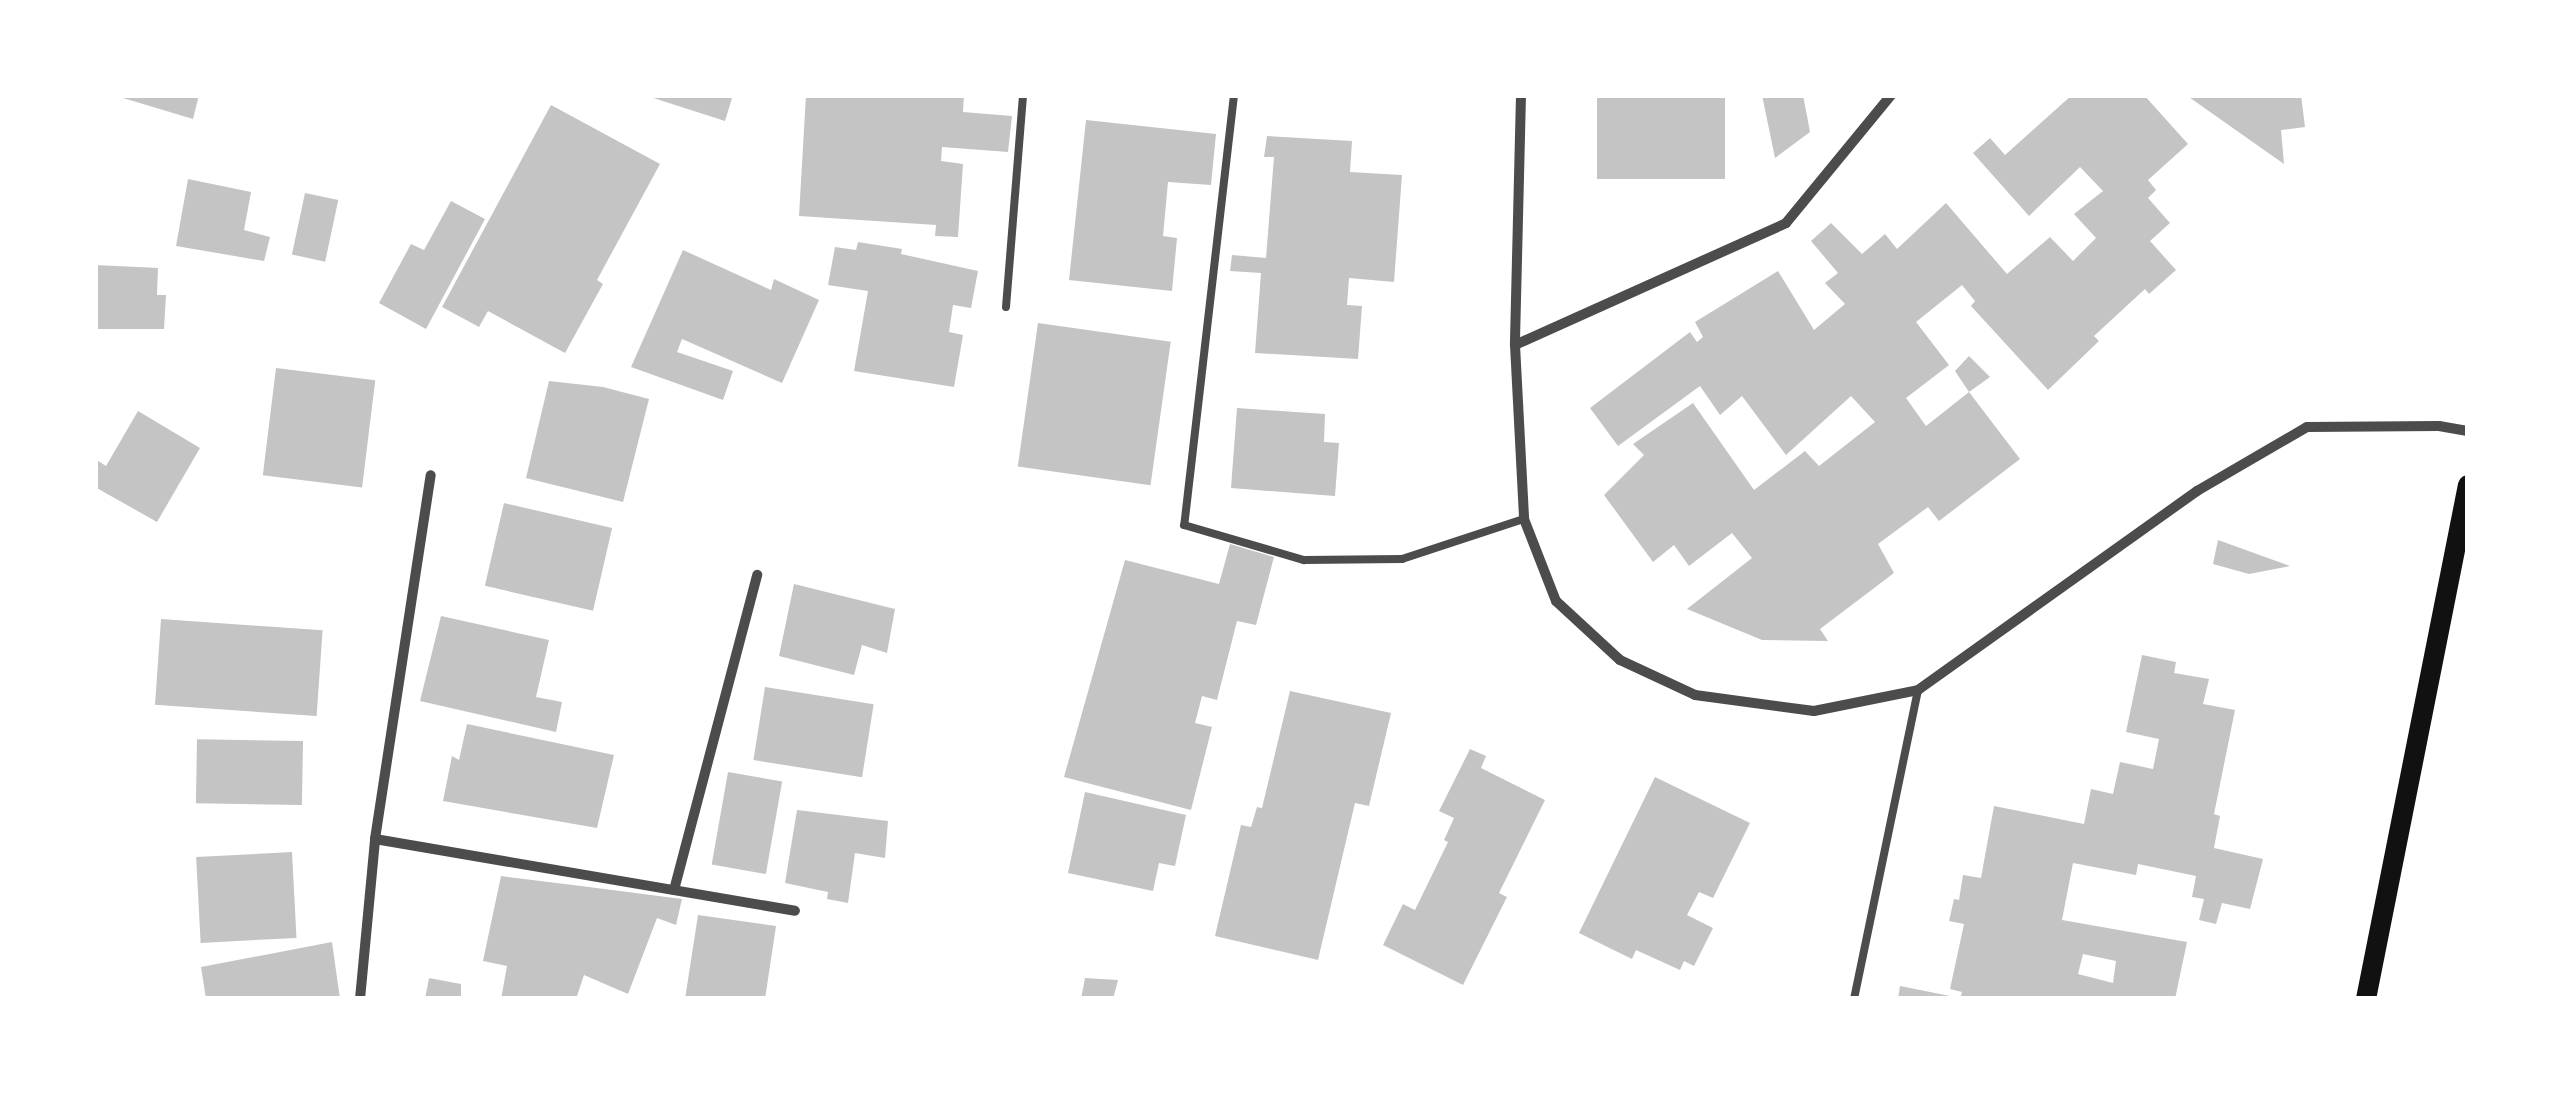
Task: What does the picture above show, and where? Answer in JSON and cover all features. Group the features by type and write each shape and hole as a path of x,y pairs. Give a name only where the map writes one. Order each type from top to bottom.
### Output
{"main road":[{"path":"2366,999 2468,485"}],"street":[{"path":"1521,95 1515,345 1524,519 1556,601 1620,660 1694,695 1814,711 1918,690 2198,491 2307,427 2438,426 2468,431"},
{"path":"1515,345 1786,222 1891,95"},
{"path":"360,999 374,839 431,475"},
{"path":"674,890 757,575"},
{"path":"374,839 795,911"}],"lane":[{"path":"1006,307 1023,95"},
{"path":"1234,95 1184,524 1304,560 1402,559 1524,519"},
{"path":"1854,999 1918,690"}],"building":[{"path":"113,95 199,95 193,119"},
{"path":"644,95 733,95 725,121"},
{"path":"806,95 964,95 963,112 1012,116 1008,152 942,147 941,161 963,164 958,237 935,236 936,225 799,216"},
{"path":"1597,95 1725,95 1725,179 1597,179"},
{"path":"1762,95 1803,95 1810,132 1775,158"},
{"path":"2072,95 2144,95 2188,144 2148,180 2156,190 2148,198 2170,223 2150,241 2176,270 2149,294 2145,289 2094,336 2099,341 2048,390 1971,306 1975,301 1962,285 1916,322 1949,365 1906,398 1926,426 1969,392 2020,459 1939,521 1928,507 1878,544 1894,573 1820,629 1828,641 1762,640 1687,609 1752,558 1732,533 1689,566 1674,545 1653,562 1604,495 1644,455 1633,444 1693,403 1754,490 1805,451 1819,466 1875,422 1851,396 1786,455 1742,396 1720,415 1700,386 1618,446 1590,408 1690,332 1697,342 1703,337 1695,322 1778,271 1814,330 1845,304 1825,283 1838,273 1811,241 1831,223 1862,254 1885,234 1897,249 1946,203 2007,274 2050,237 2073,261 2096,238 2074,214 2103,191 2080,167 2029,216 1973,153 1990,138 2005,155"},
{"path":"2186,95 2301,95 2305,127 2281,130 2284,164"},
{"path":"551,105 660,164 597,280 603,284 565,353 488,311 479,327 442,307"},
{"path":"1086,120 1216,134 1211,185 1168,182 1163,236 1177,238 1172,291 1069,280"},
{"path":"1267,136 1352,141 1350,172 1402,175 1394,282 1349,278 1347,305 1362,306 1358,359 1255,353 1261,273 1230,271 1232,255 1266,258 1274,157 1264,157"},
{"path":"188,179 251,192 244,230 270,237 264,261 176,246"},
{"path":"305,193 338,200 325,262 292,255"},
{"path":"451,201 485,219 426,329 379,303 411,244 424,250"},
{"path":"858,242 902,249 901,254 978,271 971,308 953,305 949,332 963,335 954,387 854,371 868,291 828,285 835,247 856,250"},
{"path":"683,250 771,290 774,279 819,300 782,383 682,339 677,352 733,371 723,400 631,367"},
{"path":"95,265 158,268 157,295 166,295 164,329 95,329"},
{"path":"1038,323 1171,342 1151,485 1018,467"},
{"path":"1969,356 1990,377 1969,392 1955,371"},
{"path":"276,368 375,380 362,487 263,475"},
{"path":"549,381 603,387 649,399 623,502 526,478"},
{"path":"1237,408 1325,414 1324,442 1339,443 1335,496 1231,488"},
{"path":"138,411 200,448 157,522 95,487 95,459 106,466"},
{"path":"504,503 612,528 593,611 485,586"},
{"path":"2218,540 2290,566 2249,574 2213,564"},
{"path":"1230,544 1274,557 1256,625 1237,621 1217,700 1202,696 1195,723 1212,727 1191,810 1064,777 1125,560 1219,584"},
{"path":"794,584 895,609 887,653 862,645 854,675 779,656"},
{"path":"441,616 549,640 536,697 562,702 556,732 420,701"},
{"path":"161,619 323,630 317,716 155,705"},
{"path":"2142,655 2176,662 2174,673 2209,679 2203,704 2235,710 2214,814 2220,816 2214,848 2263,859 2250,909 2222,903 2216,924 2199,920 2204,899 2192,897 2196,876 2138,864 2136,875 2073,863 2062,920 2187,942 2175,999 1960,999 1962,992 1950,989 1964,924 1949,921 1954,899 1959,900 1963,875 1981,878 1994,806 2084,824 2091,789 2113,794 2120,762 2153,769 2159,739 2126,732","holes":["2083,954 2116,961 2113,983 2078,974"]},
{"path":"765,687 874,704 862,777 753,760"},
{"path":"1290,691 1391,713 1369,806 1355,803 1318,960 1215,936 1241,825 1251,827 1257,807 1262,808"},
{"path":"467,724 614,755 597,828 443,801 452,756 459,760"},
{"path":"197,739 303,741 302,805 196,803"},
{"path":"1470,749 1486,756 1481,768 1545,800 1499,893 1507,897 1463,985 1383,945 1403,904 1415,910 1448,842 1444,840 1454,818 1439,811"},
{"path":"728,772 782,782 766,874 712,865"},
{"path":"1655,777 1750,823 1713,898 1699,892 1687,915 1713,928 1694,966 1684,961 1680,970 1636,950 1632,959 1579,933"},
{"path":"1085,792 1186,815 1175,866 1159,863 1153,891 1068,873"},
{"path":"797,810 888,821 885,858 855,853 848,903 827,899 828,892 785,883"},
{"path":"292,852 297,938 201,943 196,857"},
{"path":"501,876 682,899 676,925 657,918 628,994 584,975 576,999 501,999 507,966 483,961"},
{"path":"698,915 776,926 765,999 685,999"},
{"path":"332,942 340,999 206,999 201,967"},
{"path":"429,978 461,984 461,999 425,999"},
{"path":"1085,978 1118,980 1113,999 1081,999"},
{"path":"1900,986 1955,997 1955,999 1898,999"}]}
